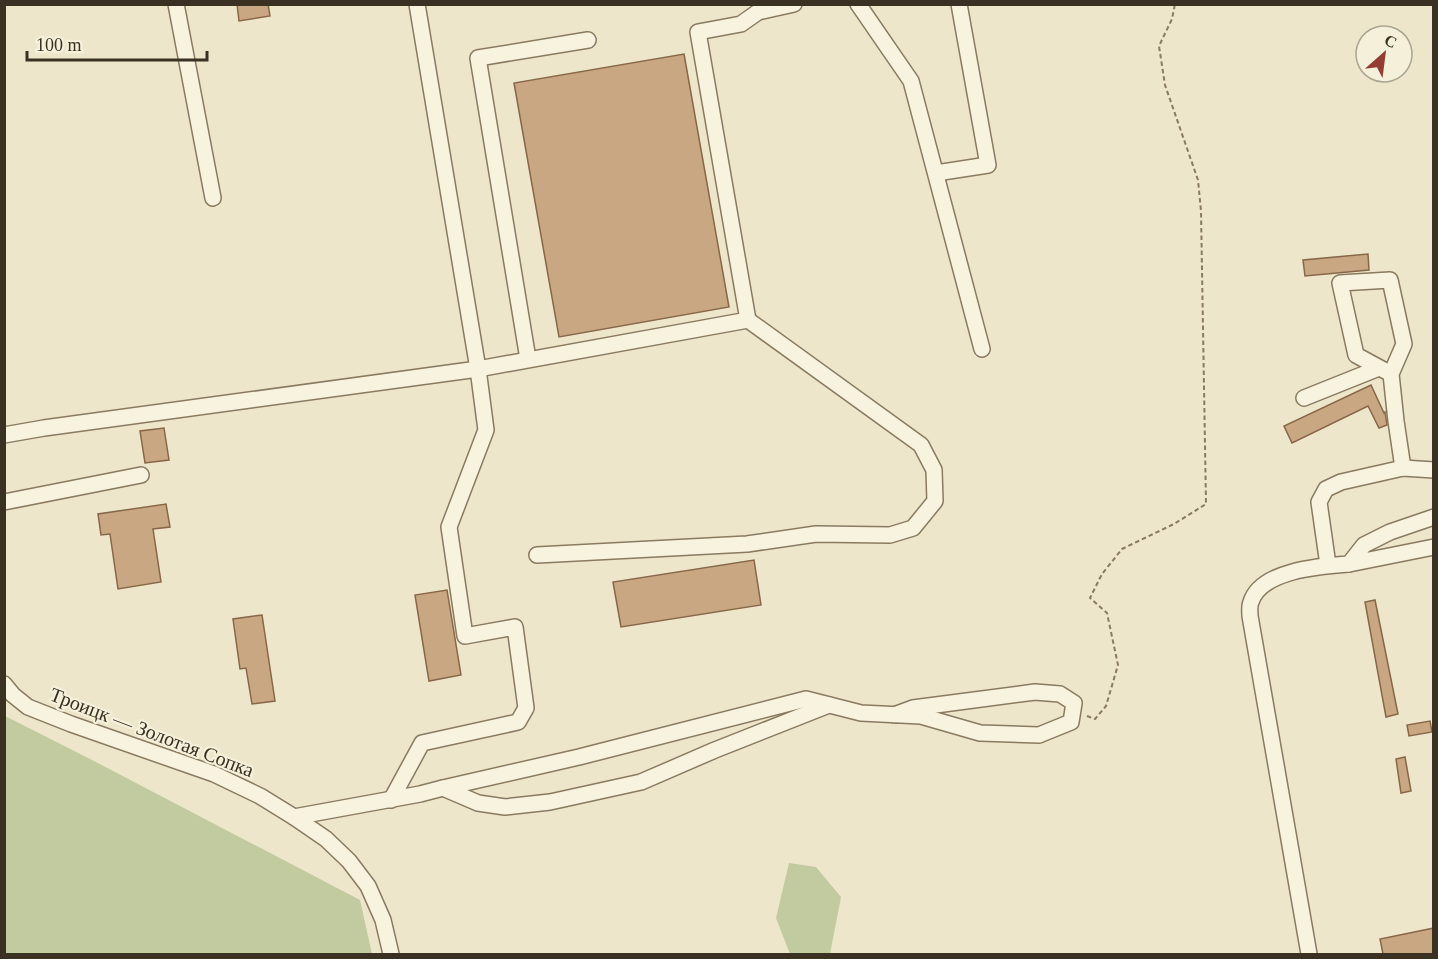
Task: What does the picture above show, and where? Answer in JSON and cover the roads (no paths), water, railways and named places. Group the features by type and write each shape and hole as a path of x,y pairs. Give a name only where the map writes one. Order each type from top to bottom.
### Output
{"street":[{"path":"176,4 213,198"},
{"path":"391,800 422,743 518,722 526,708 515,627 465,636 449,527 486,430 478,369 417,4"},
{"path":"537,555 747,544 816,534 890,535 913,528 935,501 934,470 921,445 748,320 698,32 741,24 758,12 794,4"},
{"path":"858,4 911,81 982,349"},
{"path":"936,173 988,165 959,4"},
{"path":"528,360 478,58 588,40"},
{"path":"1304,398 1385,371 1404,344 1390,279 1340,283 1356,355 1385,371"},
{"path":"4,435 478,369 748,320"},
{"path":"1385,371 1402,468"},
{"path":"1328,565 1319,502 1326,489 1402,468 1434,470"},
{"path":"4,502 141,476"},
{"path":"1349,564 1364,545 1390,532 1434,517"},
{"path":"1309,954 1252,628 1250,602 1261,586 1283,574 1434,547"},
{"name":"Троицк — Золотая Сопка","path":"4,684 28,707 214,774 260,796 326,839 350,861 368,886 383,920 391,954"},
{"path":"294,817 420,794 579,757 806,699 861,713 894,715 921,716 980,733 1039,735 1071,722 1074,703 1060,694 1035,692 913,708 894,715"},
{"path":"443,788 478,803 505,807 550,802 641,782 829,705"}]}
